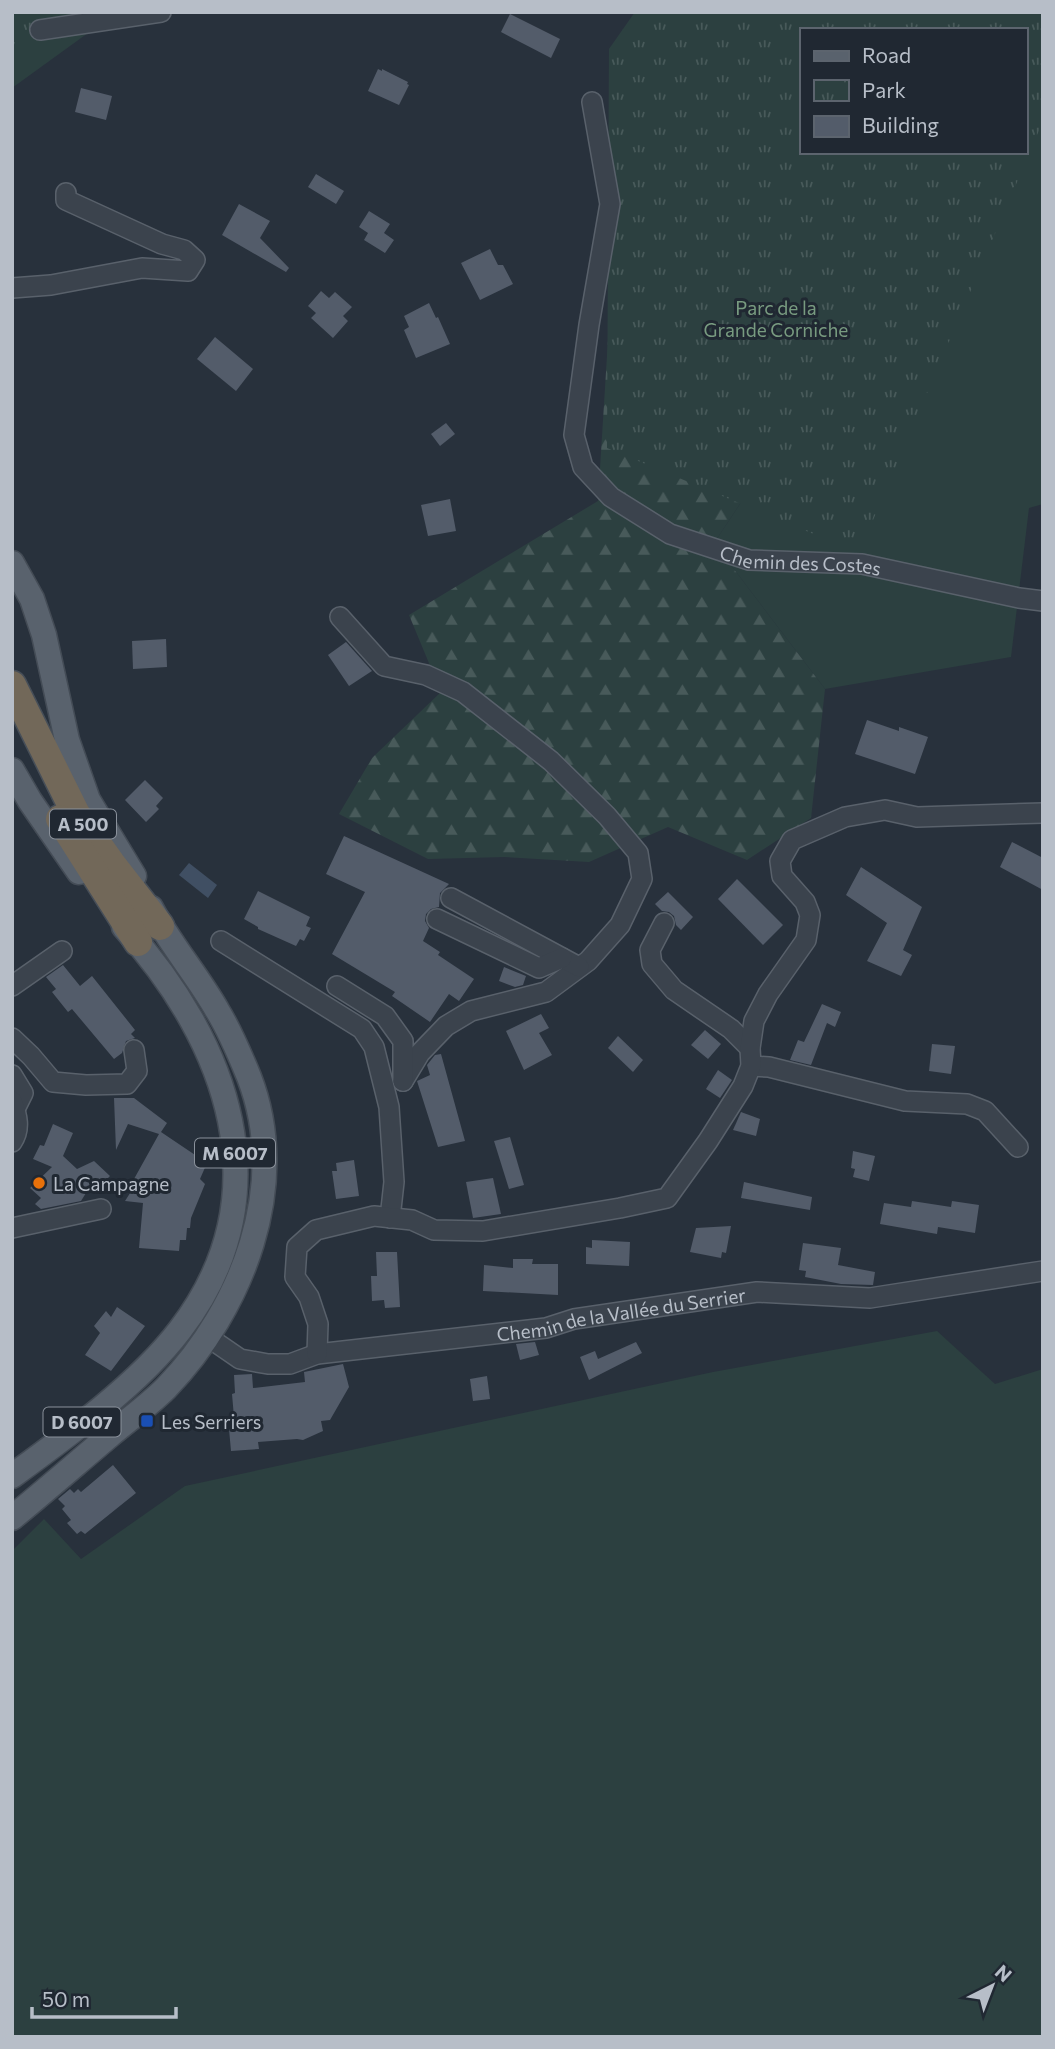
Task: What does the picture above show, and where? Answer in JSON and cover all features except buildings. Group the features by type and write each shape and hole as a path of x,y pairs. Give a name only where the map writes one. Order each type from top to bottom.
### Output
{"highway":[{"name":"A 500","path":"12,685 18,719 76,814 111,863 149,934"}],"main road":[{"name":"M 6007","path":"12,564 32,599 44,635 67,740 88,800 124,858 149,934 177,997 208,1049 223,1090 235,1150 234,1205 218,1263 205,1292 181,1329 150,1365"},
{"name":"M 6007","path":"12,770 44,822 96,896 149,934 218,1011 250,1080 262,1140 261,1208 240,1274 226,1306 205,1341"},
{"name":"D 6007","path":"12,1518 164,1390 205,1341"},
{"name":"D 6007","path":"12,1476 150,1365"}],"street":[{"path":"40,30 161,12"},
{"name":"Chemin des Costes","path":"592,102 610,204 589,325 574,435 583,467 611,497 670,534 749,560 862,564 1043,601"},
{"path":"12,288 51,285 142,268 188,271 195,260 184,250 162,244 66,200 66,192"},
{"path":"340,617 384,666 426,676 463,692 551,761 607,816 638,853 642,879 620,925 579,967 546,992 471,1011 446,1026 420,1054 389,1107"},
{"path":"317,1354 318,1324 309,1297 295,1277 297,1247 316,1230 374,1216 412,1220 434,1230 483,1231 667,1198 743,1086 754,1021 768,993 806,940 810,915 805,902 782,876 780,861 792,840 845,817 885,810 917,817 1043,813"},
{"path":"451,898 579,967"},
{"path":"437,919 539,968 562,958"},
{"path":"664,923 650,950 652,964 674,990 731,1028 750,1057 769,1067 832,1085 905,1101 967,1104 985,1111 1018,1147"},
{"path":"221,941 362,1029 374,1047 389,1107 394,1182 390,1218"},
{"path":"12,986 62,951"},
{"path":"337,986 385,1016 403,1041 403,1081"},
{"path":"12,1038 32,1056 53,1082 86,1085 127,1084 137,1072 135,1050"},
{"path":"12,1075 23,1093 13,1105 18,1120 16,1137 12,1142"},
{"path":"12,1228 101,1209"},
{"name":"Chemin de la Vallée du Serrier","path":"205,1341 240,1359 268,1364 290,1364 317,1354 546,1328 574,1319 757,1292 870,1298 1043,1271"}],"green space":[{"path":"12,12 117,12 12,88"},
{"path":"12,12 68,12 19,53 12,73"},
{"name":"Parc de la Grande Corniche","path":"635,12 1043,12 1043,121 859,553 607,448 609,49"},
{"path":"646,12 1043,12 1027,28 800,28 800,154 972,154 714,543 825,689 811,818 747,860 668,827 589,862 504,857 428,859 339,814 372,758 441,692 409,615 598,501 626,50"},
{"path":"1043,26 1043,504 1029,508 1011,657 825,689 714,543 972,154 1027,154"},
{"path":"937,1331 995,1384 1043,1369 1043,2037 12,2037 12,1551 44,1519 81,1559 185,1486 713,1372"}],"water":[{"path":"189,863 217,885 208,898 179,875"}],"place":[{"name":"La Campagne","path":"39,1183"},
{"name":"Les Serriers","path":"147,1421"}]}
